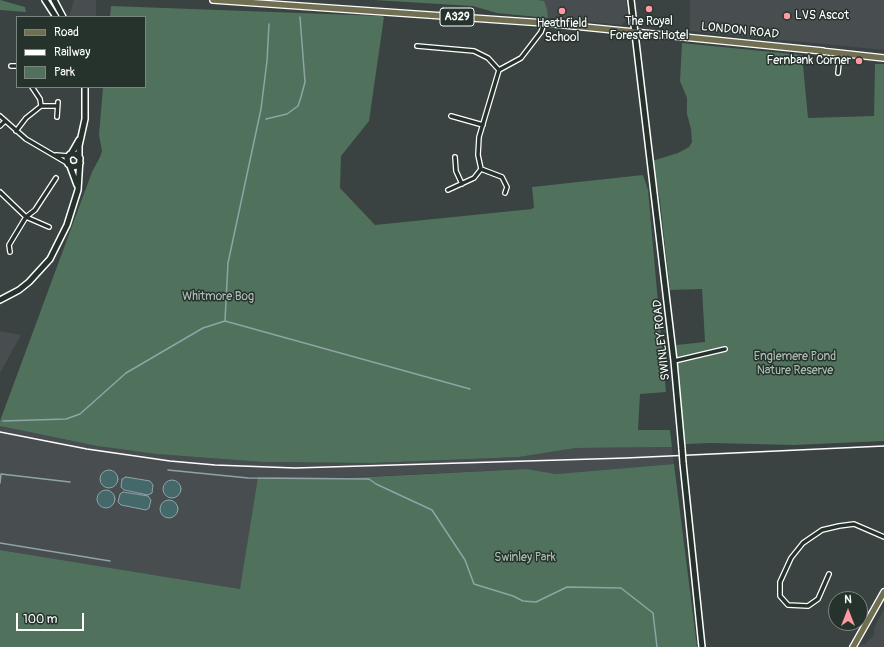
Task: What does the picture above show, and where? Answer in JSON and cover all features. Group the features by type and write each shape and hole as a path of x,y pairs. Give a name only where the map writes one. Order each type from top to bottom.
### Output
{"main road":[{"path":"45,0 55,16"},
{"path":"54,0 62,16"},
{"name":"LONDON ROAD","path":"213,0 283,2 544,23 810,49 884,58"},
{"name":"SWINLEY ROAD","path":"632,0 674,361 702,647"},
{"path":"0,300 29,282 50,259 67,225 78,190 80,163 79,146 83,134 86,112 85,88"},
{"path":"78,190 77,180 69,164 70,155 83,134"},
{"path":"70,155 75,154 79,156"},
{"path":"69,164 77,166 80,163"},
{"path":"853,647 884,592"}],"street":[{"path":"448,190 474,178 481,169 477,145 499,70 521,58 541,32 544,23"},
{"path":"417,46 474,51 488,58 499,70"},
{"path":"838,73 840,53"},
{"path":"11,66 16,66"},
{"path":"33,88 40,99 41,106"},
{"path":"57,117 58,102"},
{"path":"16,131 26,118 41,106 57,106"},
{"path":"0,116 16,131 69,164"},
{"path":"450,116 483,124"},
{"path":"0,126 5,121"},
{"path":"55,155 70,155"},
{"path":"455,157 456,171 462,184"},
{"path":"481,169 502,177 506,188 505,193"},
{"path":"10,252 9,245 26,217 34,210 56,178"},
{"path":"0,192 26,217 49,227"},
{"path":"674,361 725,349"},
{"path":"829,574 818,599 808,606 788,605 780,596 780,582 791,558 803,543 822,530 854,524 884,537"}],"shaded area":[{"path":"74,0 96,0 96,16 69,16"},
{"name":"Heathfield School","path":"493,0 626,0 628,18 622,25 497,13"},
{"name":"LVS Ascot","path":"690,0 884,0 884,50 690,31"},
{"path":"0,331 21,335 0,373"},
{"path":"0,426 97,446 156,454 263,462 372,463 519,457 576,448 672,447 674,464 556,474 523,469 319,479 240,589 0,550"},
{"path":"884,609 884,647 858,647 865,644 874,635 874,628"}],"green space":[{"path":"0,0 25,7 26,12 0,10"},
{"path":"373,0 537,0 544,1 548,18 497,13 473,6"},
{"name":"Whitmore Bog","path":"111,6 384,17 369,121 341,156 340,188 375,225 532,209 534,207 532,187 643,175 648,190 666,392 640,394 638,430 670,430 672,447 576,448 519,457 372,463 263,462 156,454 97,446 0,426 0,421 92,172 102,151 99,135 103,88 146,88 146,16 110,16"},
{"name":"Englemere Pond Nature Reserve","path":"682,43 802,55 808,118 874,116 875,64 884,64 884,441 794,445 711,443 685,444 676,345 705,342 702,289 670,290 660,201 652,161 678,153 689,147 692,142 691,129 687,114 687,98 680,81"},
{"name":"Swinley Park","path":"674,464 697,647 0,647 0,550 240,589 258,477 349,478 526,469 556,474"}],"water":[{"path":"109,470 115,473 118,479 115,485 109,488 103,485 100,479 103,473"},
{"path":"126,477 150,481 153,485 152,493 148,495 124,490 121,487 122,479"},
{"path":"172,480 178,483 181,489 178,495 172,498 166,495 163,489 166,483"},
{"path":"106,490 112,493 115,499 112,505 106,508 100,505 97,499 100,493"},
{"path":"123,492 148,496 151,500 149,508 146,510 121,505 118,502 120,494"},
{"path":"169,500 175,503 178,509 175,515 169,518 163,515 160,509 163,503"}],"waterway":[{"path":"266,119 287,114 298,106 305,82 300,17"},
{"path":"225,321 228,263 261,109 267,61 269,24"},
{"path":"3,421 66,419 80,414 126,373 203,328 225,321 470,389"},
{"path":"168,470 248,478 369,479 376,484 432,510 465,560 474,584 513,596 523,601 536,602 567,587 621,588 653,613 657,647"},
{"path":"0,483 1,474 70,482"},
{"path":"0,543 110,561"}],"railway":[{"path":"0,432 87,449 170,461 215,465 295,468 626,458 884,446"}],"place":[{"name":"The Royal Foresters Hotel","path":"649,9"},
{"name":"Heathfield School","path":"562,11"},
{"name":"LVS Ascot","path":"787,16"},
{"name":"Fernbank Corner","path":"859,61"}]}
